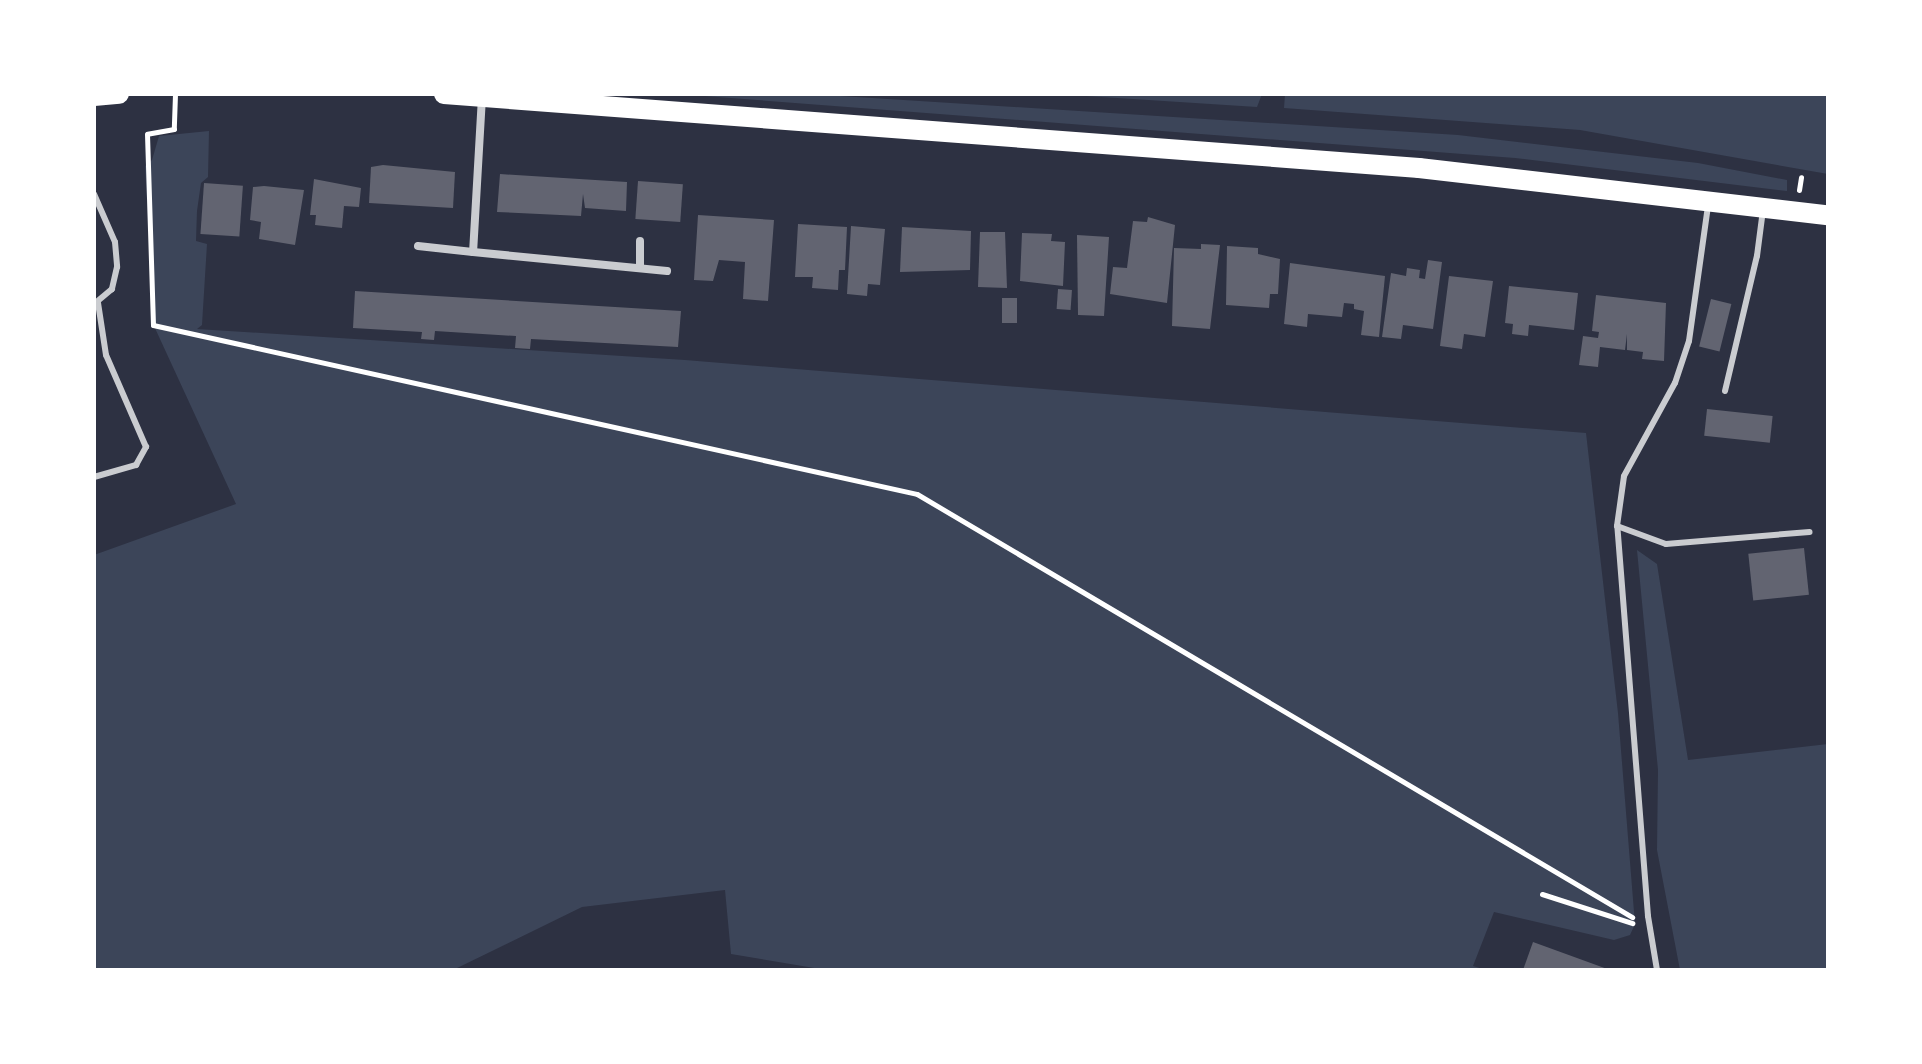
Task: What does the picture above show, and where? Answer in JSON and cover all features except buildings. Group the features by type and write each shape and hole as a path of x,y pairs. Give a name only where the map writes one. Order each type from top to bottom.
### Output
{"main road":[{"path":"94,96 119,94"},
{"path":"444,94 1419,168 1828,215"}],"street":[{"path":"473,252 482,97"},
{"path":"640,241 640,268"},
{"path":"418,246 667,271"}],"lane":[{"path":"94,194 115,242 117,267 112,289 96,304 106,355 146,447 136,465 94,477"},
{"path":"1657,970 1648,916 1617,526 1624,476 1675,383 1689,341 1708,199"},
{"path":"1725,391 1757,256 1763,206"},
{"path":"1617,526 1666,544 1809,532"}],"path":[{"path":"175,94 174,129 147,134 153,325 917,494 1632,917 1648,916"},
{"path":"1542,894 1649,926"}],"shaded area":[{"path":"678,94 809,94 1458,135 1698,163 1787,180 1787,191 1515,158"},
{"path":"1055,94 1262,94 1257,107"},
{"path":"1285,94 1828,94 1828,174 1580,130 1284,108"},
{"path":"209,131 208,177 201,183 197,211 196,241 207,244 202,325 197,329 685,360 1586,433 1618,713 1635,924 1630,935 1614,940 1494,912 1473,966 1486,970 826,970 731,954 725,890 582,907 453,970 94,970 94,555 236,504 154,326 145,166 152,160 159,136"},
{"path":"1637,550 1657,564 1688,760 1828,744 1828,970 1680,970 1657,850 1658,770"}]}
